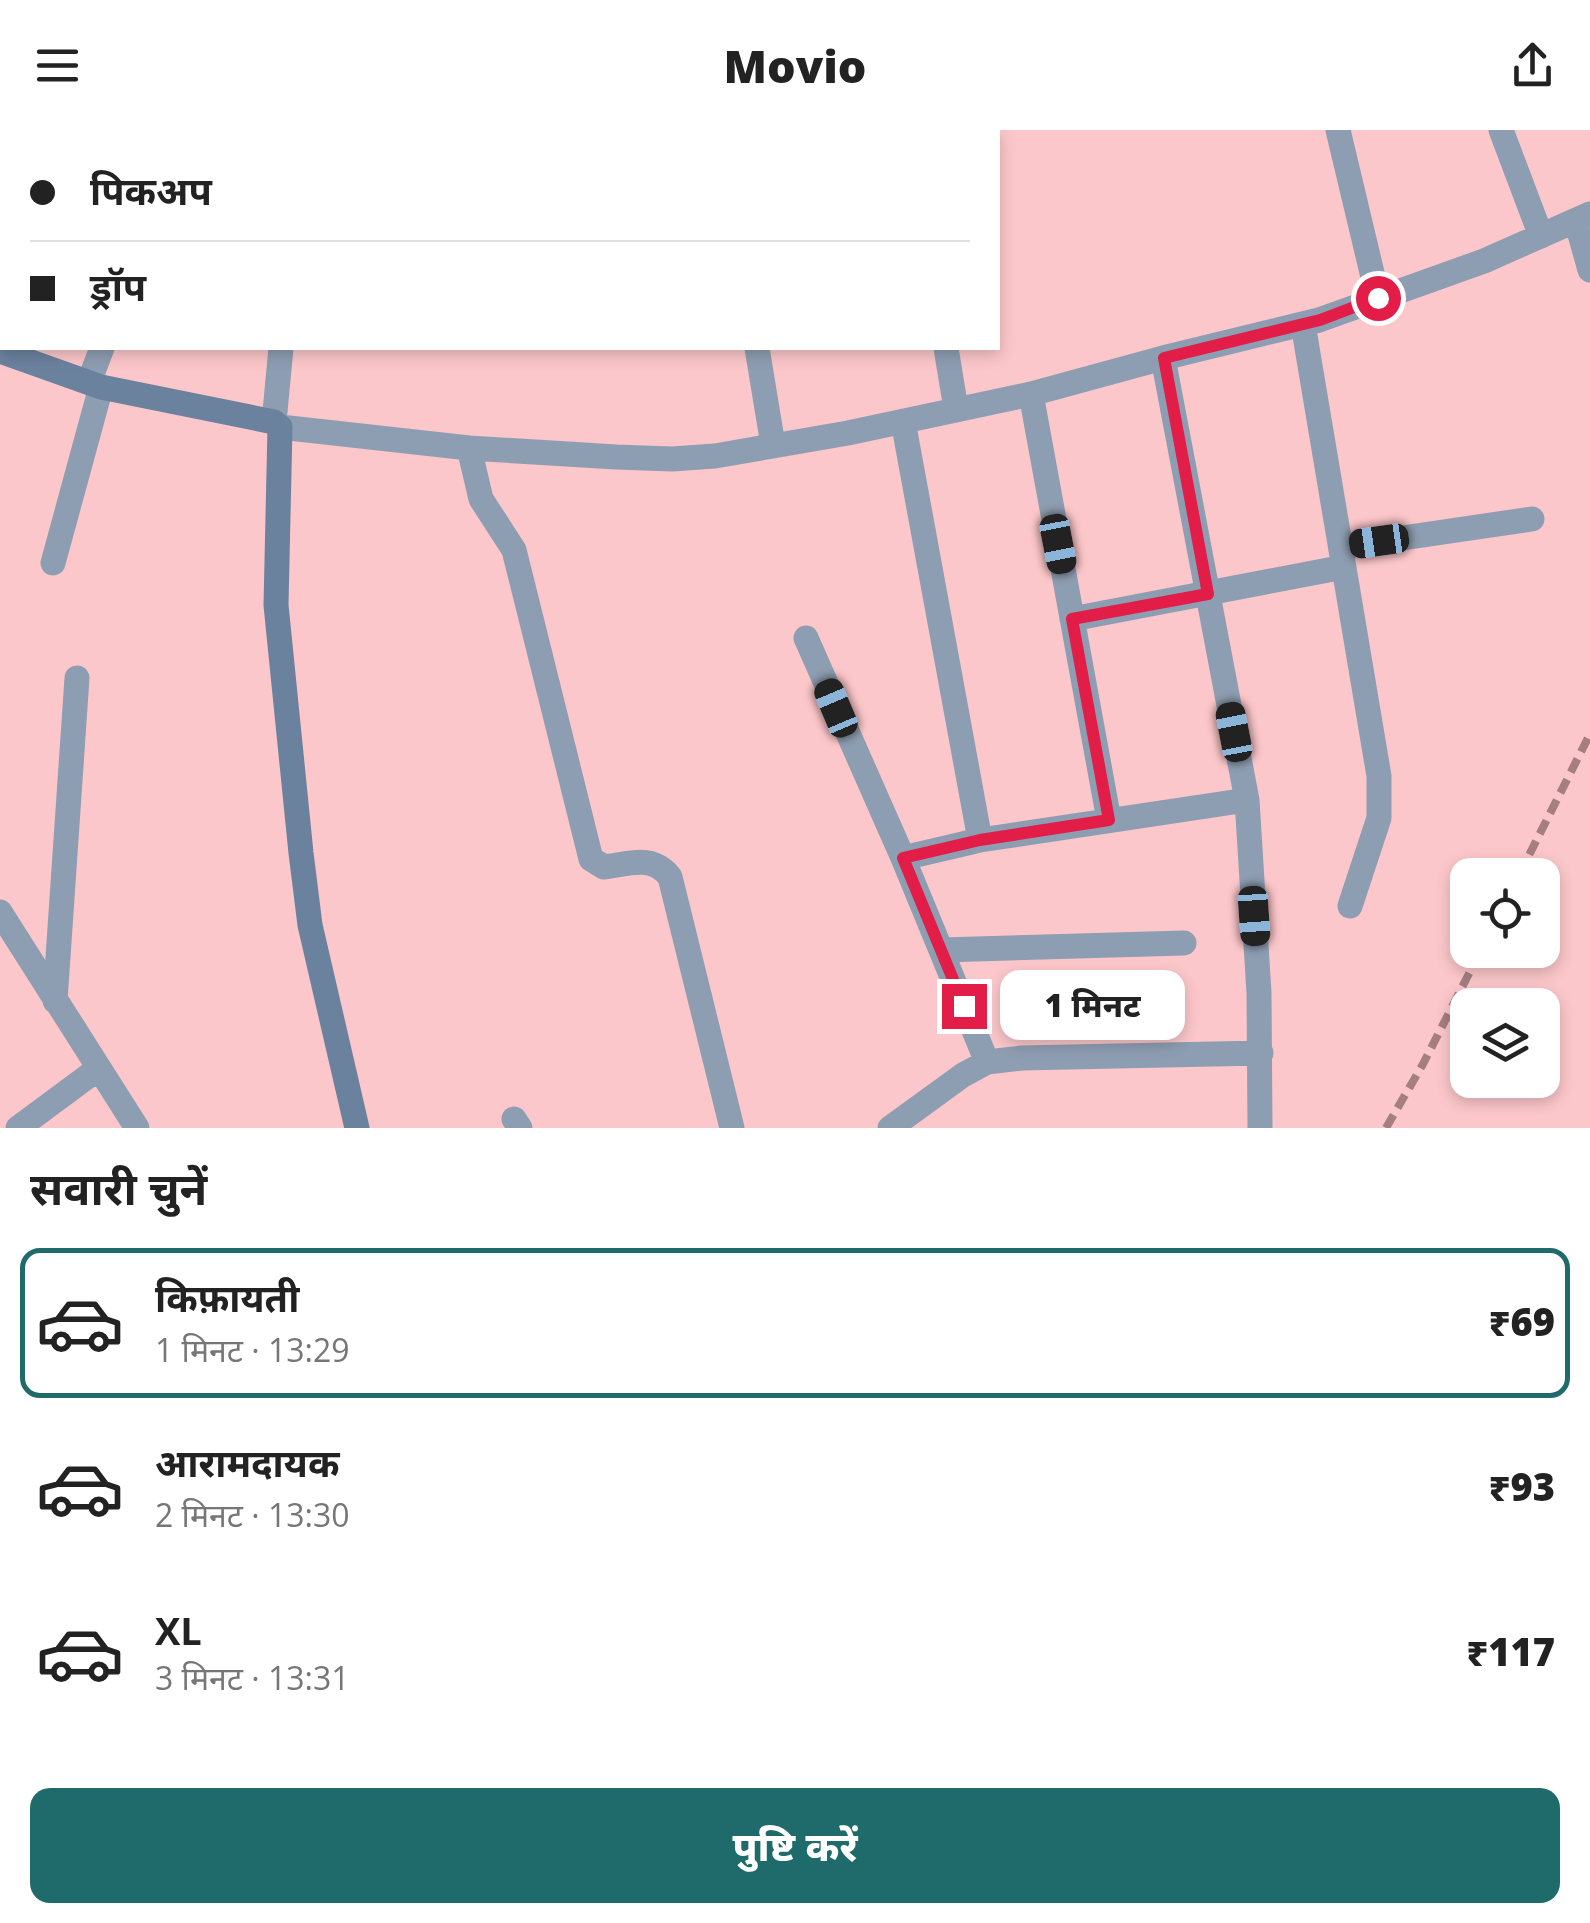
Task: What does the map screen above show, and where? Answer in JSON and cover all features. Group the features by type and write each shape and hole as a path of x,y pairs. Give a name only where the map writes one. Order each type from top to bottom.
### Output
{"street":[{"path":"1338,130 1378,298"},
{"path":"1501,130 1541,236"},
{"path":"0,350 95,384 277,425 469,448 672,458 715,456 1031,394 1304,324 1484,261 1583,217 1590,270"},
{"path":"1304,324 1379,776 1379,818 1350,906"},
{"path":"53,563 102,350"},
{"path":"282,350 277,425 276,605 310,925 356,1128"},
{"path":"757,350 773,445"},
{"path":"946,350 956,409"},
{"path":"1164,358 1247,800 1261,1053 1260,1128"},
{"path":"1031,394 1109,820"},
{"path":"903,421 980,840"},
{"path":"469,448 480,499 514,550 591,858 604,867 657,864 670,877 732,1128"},
{"path":"1072,619 1208,594 1342,557 1532,519"},
{"path":"806,638 987,1062"},
{"path":"55,1001 77,678"},
{"path":"903,858 980,840 1247,800"},
{"path":"0,912 137,1128"},
{"path":"941,950 1184,943"},
{"path":"890,1128 962,1075 987,1062 1261,1053"},
{"path":"18,1128 99,1068"}],"railway":[{"path":"1528,858 1590,734"},
{"path":"1386,1128 1472,968"}],"route":[{"path":"964,1006 903,858 980,840 1109,820 1072,619 1208,594 1164,358 1320,320 1378,298"}]}
